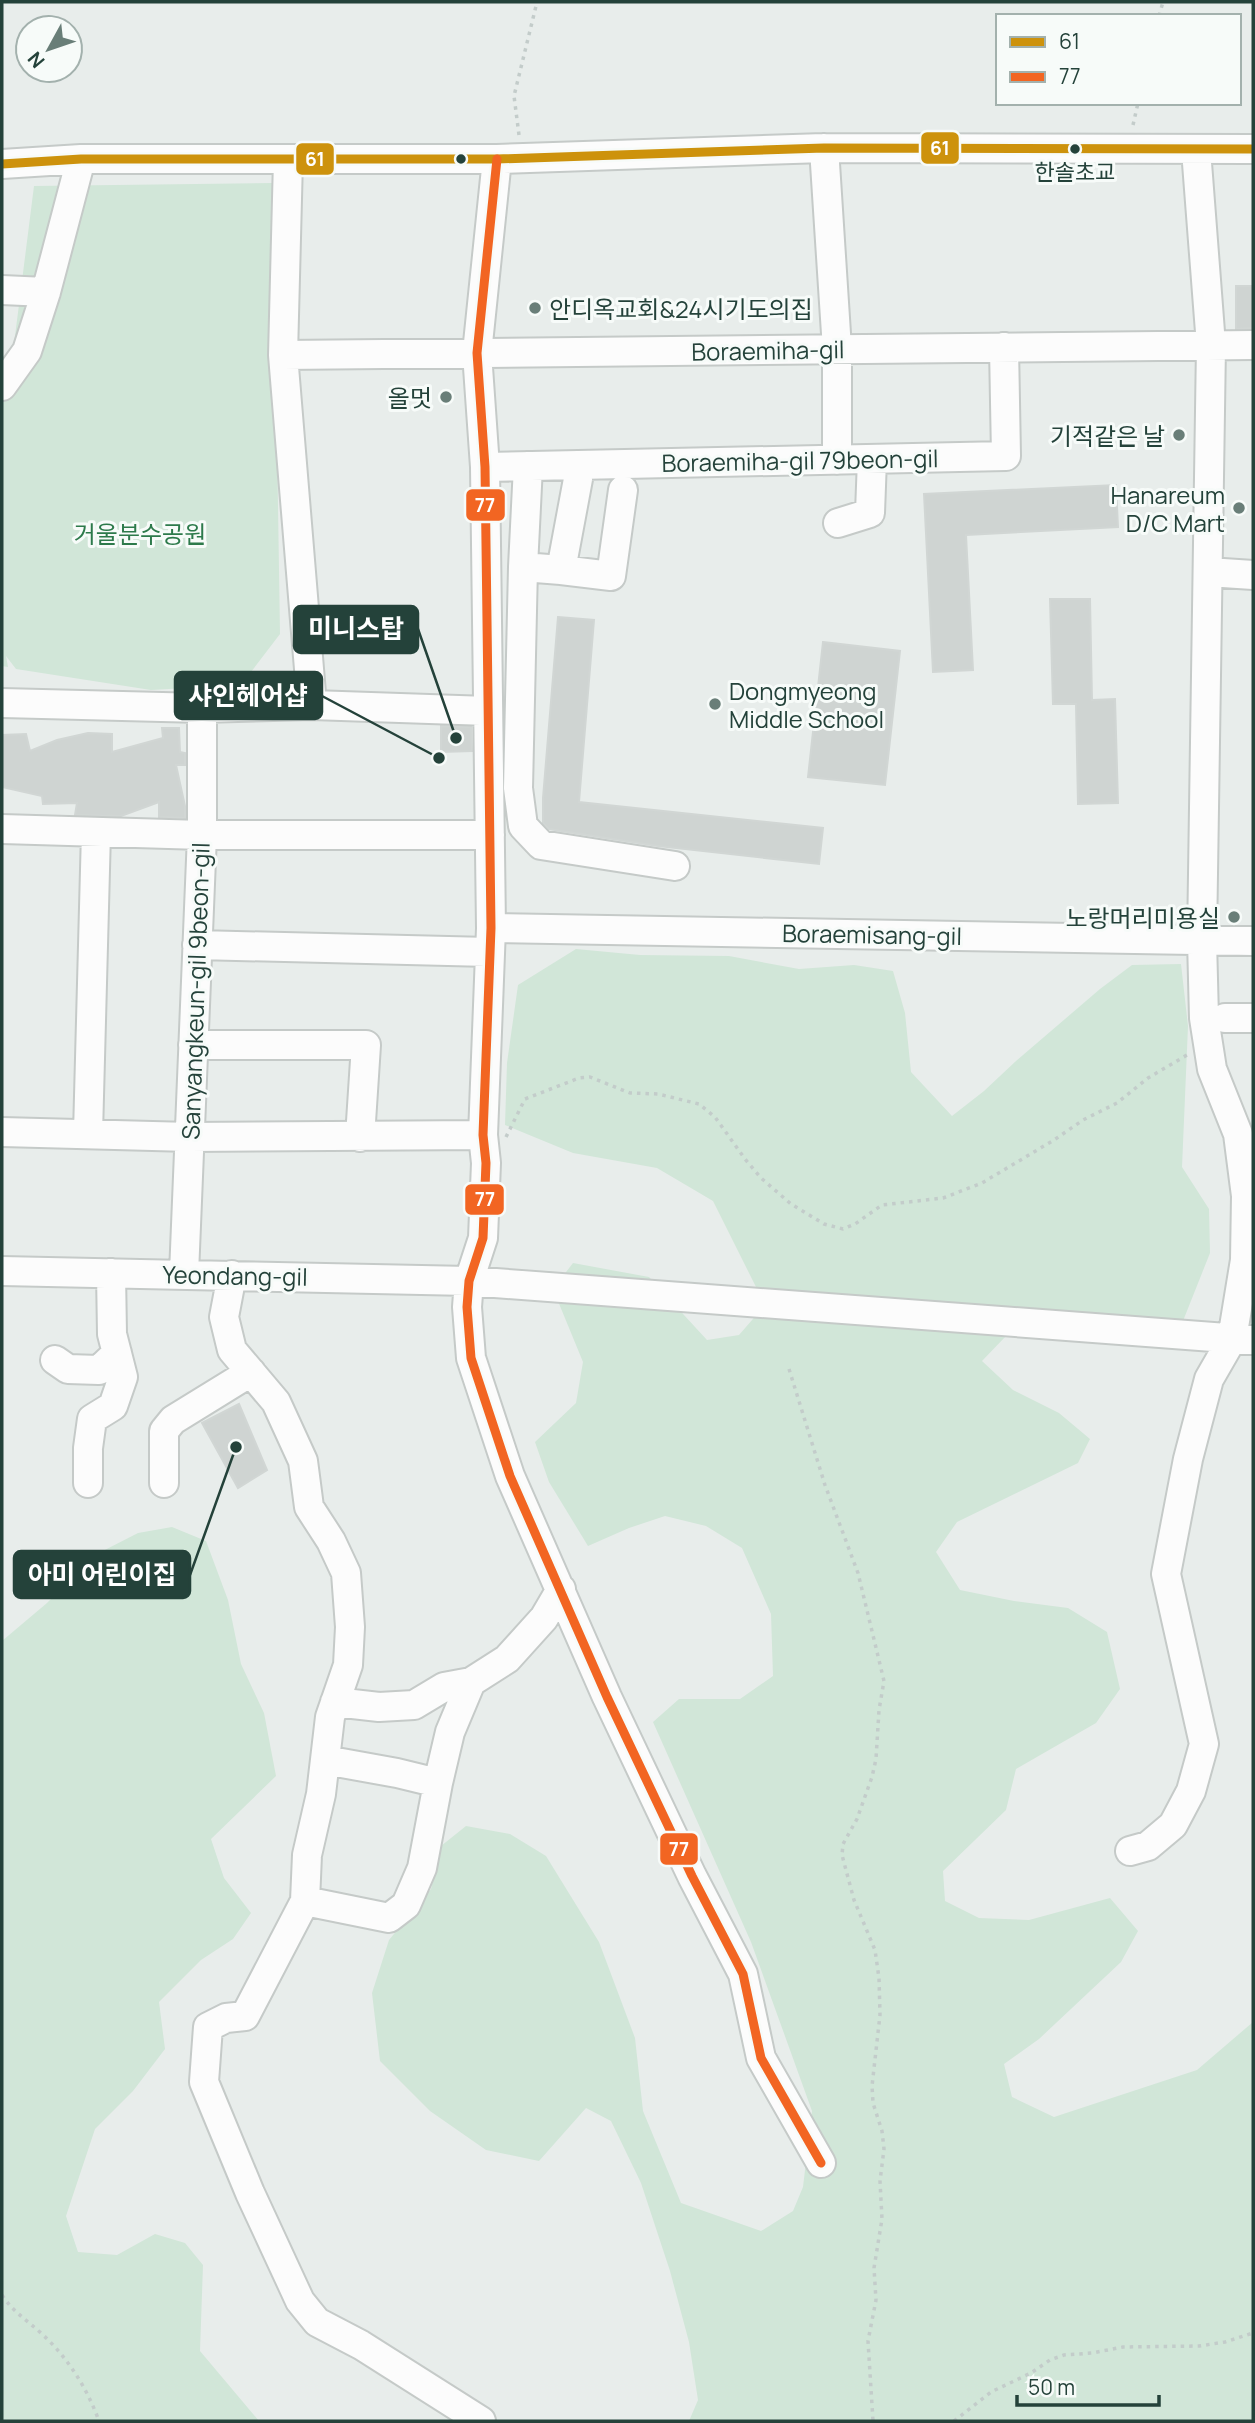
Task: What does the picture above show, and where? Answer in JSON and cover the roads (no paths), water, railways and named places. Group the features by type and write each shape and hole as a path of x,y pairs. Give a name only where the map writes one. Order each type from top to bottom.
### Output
{"street":[{"path":"824,148 837,349 838,460"},
{"path":"2,164 81,159 510,158 824,148 1253,149"},
{"path":"1130,1852 1148,1846 1173,1825 1191,1791 1204,1744 1166,1574 1188,1459 1209,1379 1242,1339 1246,1196 1237,1134 1212,1069 1205,1018 1202,940 1211,345 1196,150"},
{"path":"510,158 477,352 485,467 490,940 483,1135 486,1163 483,1238 469,1281 467,1307 471,1358 510,1476 624,1733 692,1876 743,1974 761,2058 821,2163"},
{"path":"2,386 27,351 46,292 81,159"},
{"path":"288,160 283,355 312,705"},
{"path":"2,290 46,292"},
{"name":"Boraemiha-gil","path":"283,355 1253,345"},
{"name":"Boraemiha-gil 79beon-gil","path":"485,467 1006,456 1004,347"},
{"path":"838,523 870,513 872,458"},
{"path":"528,466 518,789 523,826 541,845 675,866"},
{"path":"561,570 578,479"},
{"path":"523,567 611,576 624,490"},
{"path":"1208,572 1253,575"},
{"path":"2,703 201,708 312,705 488,710"},
{"name":"Sanyangkeun-gil 9beon-gil","path":"184,1274 202,835 201,708"},
{"path":"2,829 202,835 490,835"},
{"path":"88,1134 96,832"},
{"name":"Boraemisang-gil","path":"197,945 490,940 1253,941"},
{"path":"1225,1018 1253,1018"},
{"path":"193,1045 366,1045 360,1137"},
{"path":"2,1132 190,1137 483,1135"},
{"name":"Yeondang-gil","path":"2,1271 469,1281 1242,1339"},
{"path":"88,1483 88,1448 92,1419 113,1406 123,1377 112,1334 111,1273"},
{"path":"232,1275 224,1317 232,1350 276,1402 303,1461 309,1507 331,1541 346,1573 350,1627 348,1665 330,1717 321,1794 307,1855 305,1901 245,2016 226,2018 208,2027 204,2082 250,2193 300,2301 317,2322 361,2345 481,2421"},
{"path":"55,1360 68,1369 99,1370 117,1353"},
{"path":"164,1483 164,1431 173,1420 251,1372"},
{"path":"335,1702 379,1707 414,1705 444,1687 471,1682 507,1659 544,1618 561,1589"},
{"path":"305,1901 389,1918 406,1905 422,1868 450,1732 471,1682"},
{"path":"325,1760 439,1783"}],"place":[{"name":"한솔초교","path":"1075,149"},
{"name":"안디옥교회&24시기도의집","path":"535,308"},
{"name":"올멋","path":"446,397"},
{"name":"기적같은 날","path":"1179,435"},
{"name":"Hanareum D/C Mart","path":"1239,508"},
{"name":"Dongmyeong Middle School","path":"715,704"},
{"name":"미니스탑","path":"456,738"},
{"name":"샤인헤어샵","path":"439,758"},
{"name":"노랑머리미용실","path":"1234,917"},
{"name":"아미 어린이집","path":"236,1447"}],"park label":[{"name":"거울분수공원","path":"140,533"}]}
